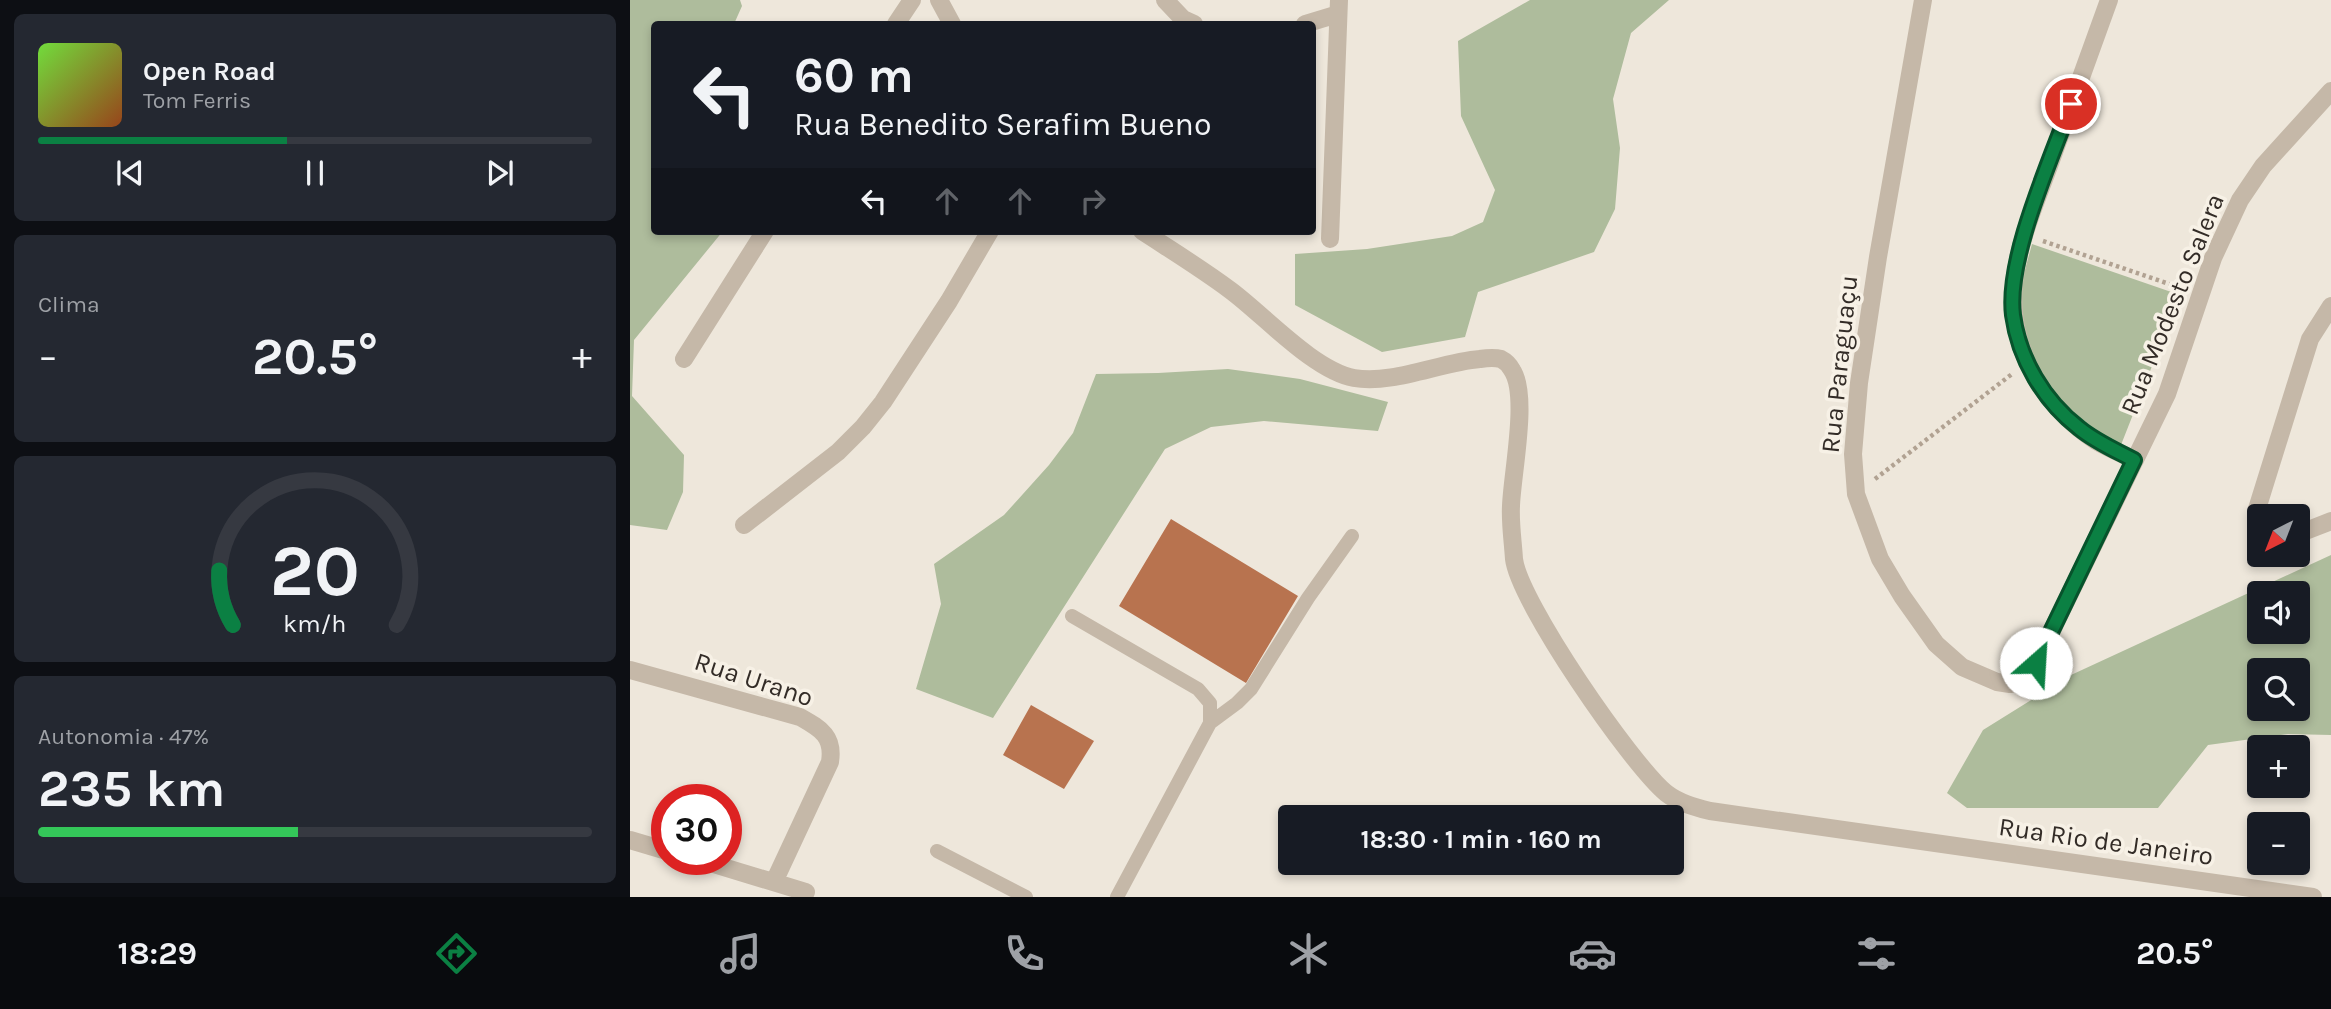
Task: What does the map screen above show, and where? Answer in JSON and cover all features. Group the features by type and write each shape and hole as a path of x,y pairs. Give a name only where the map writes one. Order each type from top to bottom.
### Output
{"street":[{"path":"898,21 912,0"},
{"path":"939,0 950,21"},
{"path":"1165,0 1187,21"},
{"name":"Rua Paraguaçu","path":"1923,0 1859,383 1853,454 1856,494 1880,558 1902,596 1936,644 1962,667 1997,682"},
{"path":"2109,0 2024,234 2014,283 2013,315 2027,362 2040,387 2059,410 2099,443 2134,460"},
{"path":"1311,21 1339,7 1330,239"},
{"name":"Rua Modesto Salera","path":"1997,682 2010,684 2023,678 2036,663 2167,394 2213,258 2240,200 2263,166 2331,91"},
{"path":"684,359 762,235"},
{"path":"744,525 838,452 863,427 883,402 949,301 988,235"},
{"name":"Rua Rio de Janeiro","path":"1148,235 1229,289 1309,355 1336,372 1356,379 1400,376 1465,360 1493,358 1502,359 1507,364 1516,378 1520,404 1511,508 1515,563 1524,588 1536,613 1608,722 1650,777 1667,793 1688,806 2313,897"},
{"path":"2259,504 2310,339 2331,306"},
{"path":"2310,529 2331,521"},
{"name":"Rua Urano","path":"630,670 800,717 828,737 832,748 830,762 774,882"},
{"path":"630,840 651,846"},
{"path":"742,872 806,892"}],"lane":[{"path":"1117,897 1210,723 1251,690 1308,598 1352,536"},
{"path":"1072,616 1198,689 1210,703 1210,723"},
{"path":"937,851 1026,897"}],"path":[{"path":"2024,234 2201,295"},
{"path":"1856,494 2027,362"}],"green space":[{"path":"630,0 740,0 742,6 735,21 651,21 651,235 720,235 634,340 632,396 684,455 683,492 667,530 630,525"},
{"path":"1530,0 1669,0 1631,33 1613,99 1620,148 1615,209 1594,252 1478,292 1465,337 1382,352 1295,305 1295,254 1367,249 1452,236 1483,222 1495,190 1461,116 1458,41"},
{"path":"2032,244 2180,295 2119,450 2098,440 2036,379 2014,310"},
{"path":"1228,369 1300,379 1388,402 1378,431 1264,421 1211,427 1165,449 993,718 916,689 941,604 934,564 1004,515 1049,465 1073,433 1096,374"},
{"path":"2331,555 2331,735 2247,735 2247,740 2208,745 2158,808 1967,808 1947,793 1983,730 2071,675 2247,594 2247,644 2310,644 2310,581 2275,581"}],"building":[{"path":"1171,519 1298,596 1246,683 1119,606"},
{"path":"1031,705 1094,741 1064,789 1003,755"}],"route":[{"path":"2036,663 2134,460 2099,443 2078,428 2045,394 2027,362 2013,315 2014,283 2024,234 2071,104"}]}
